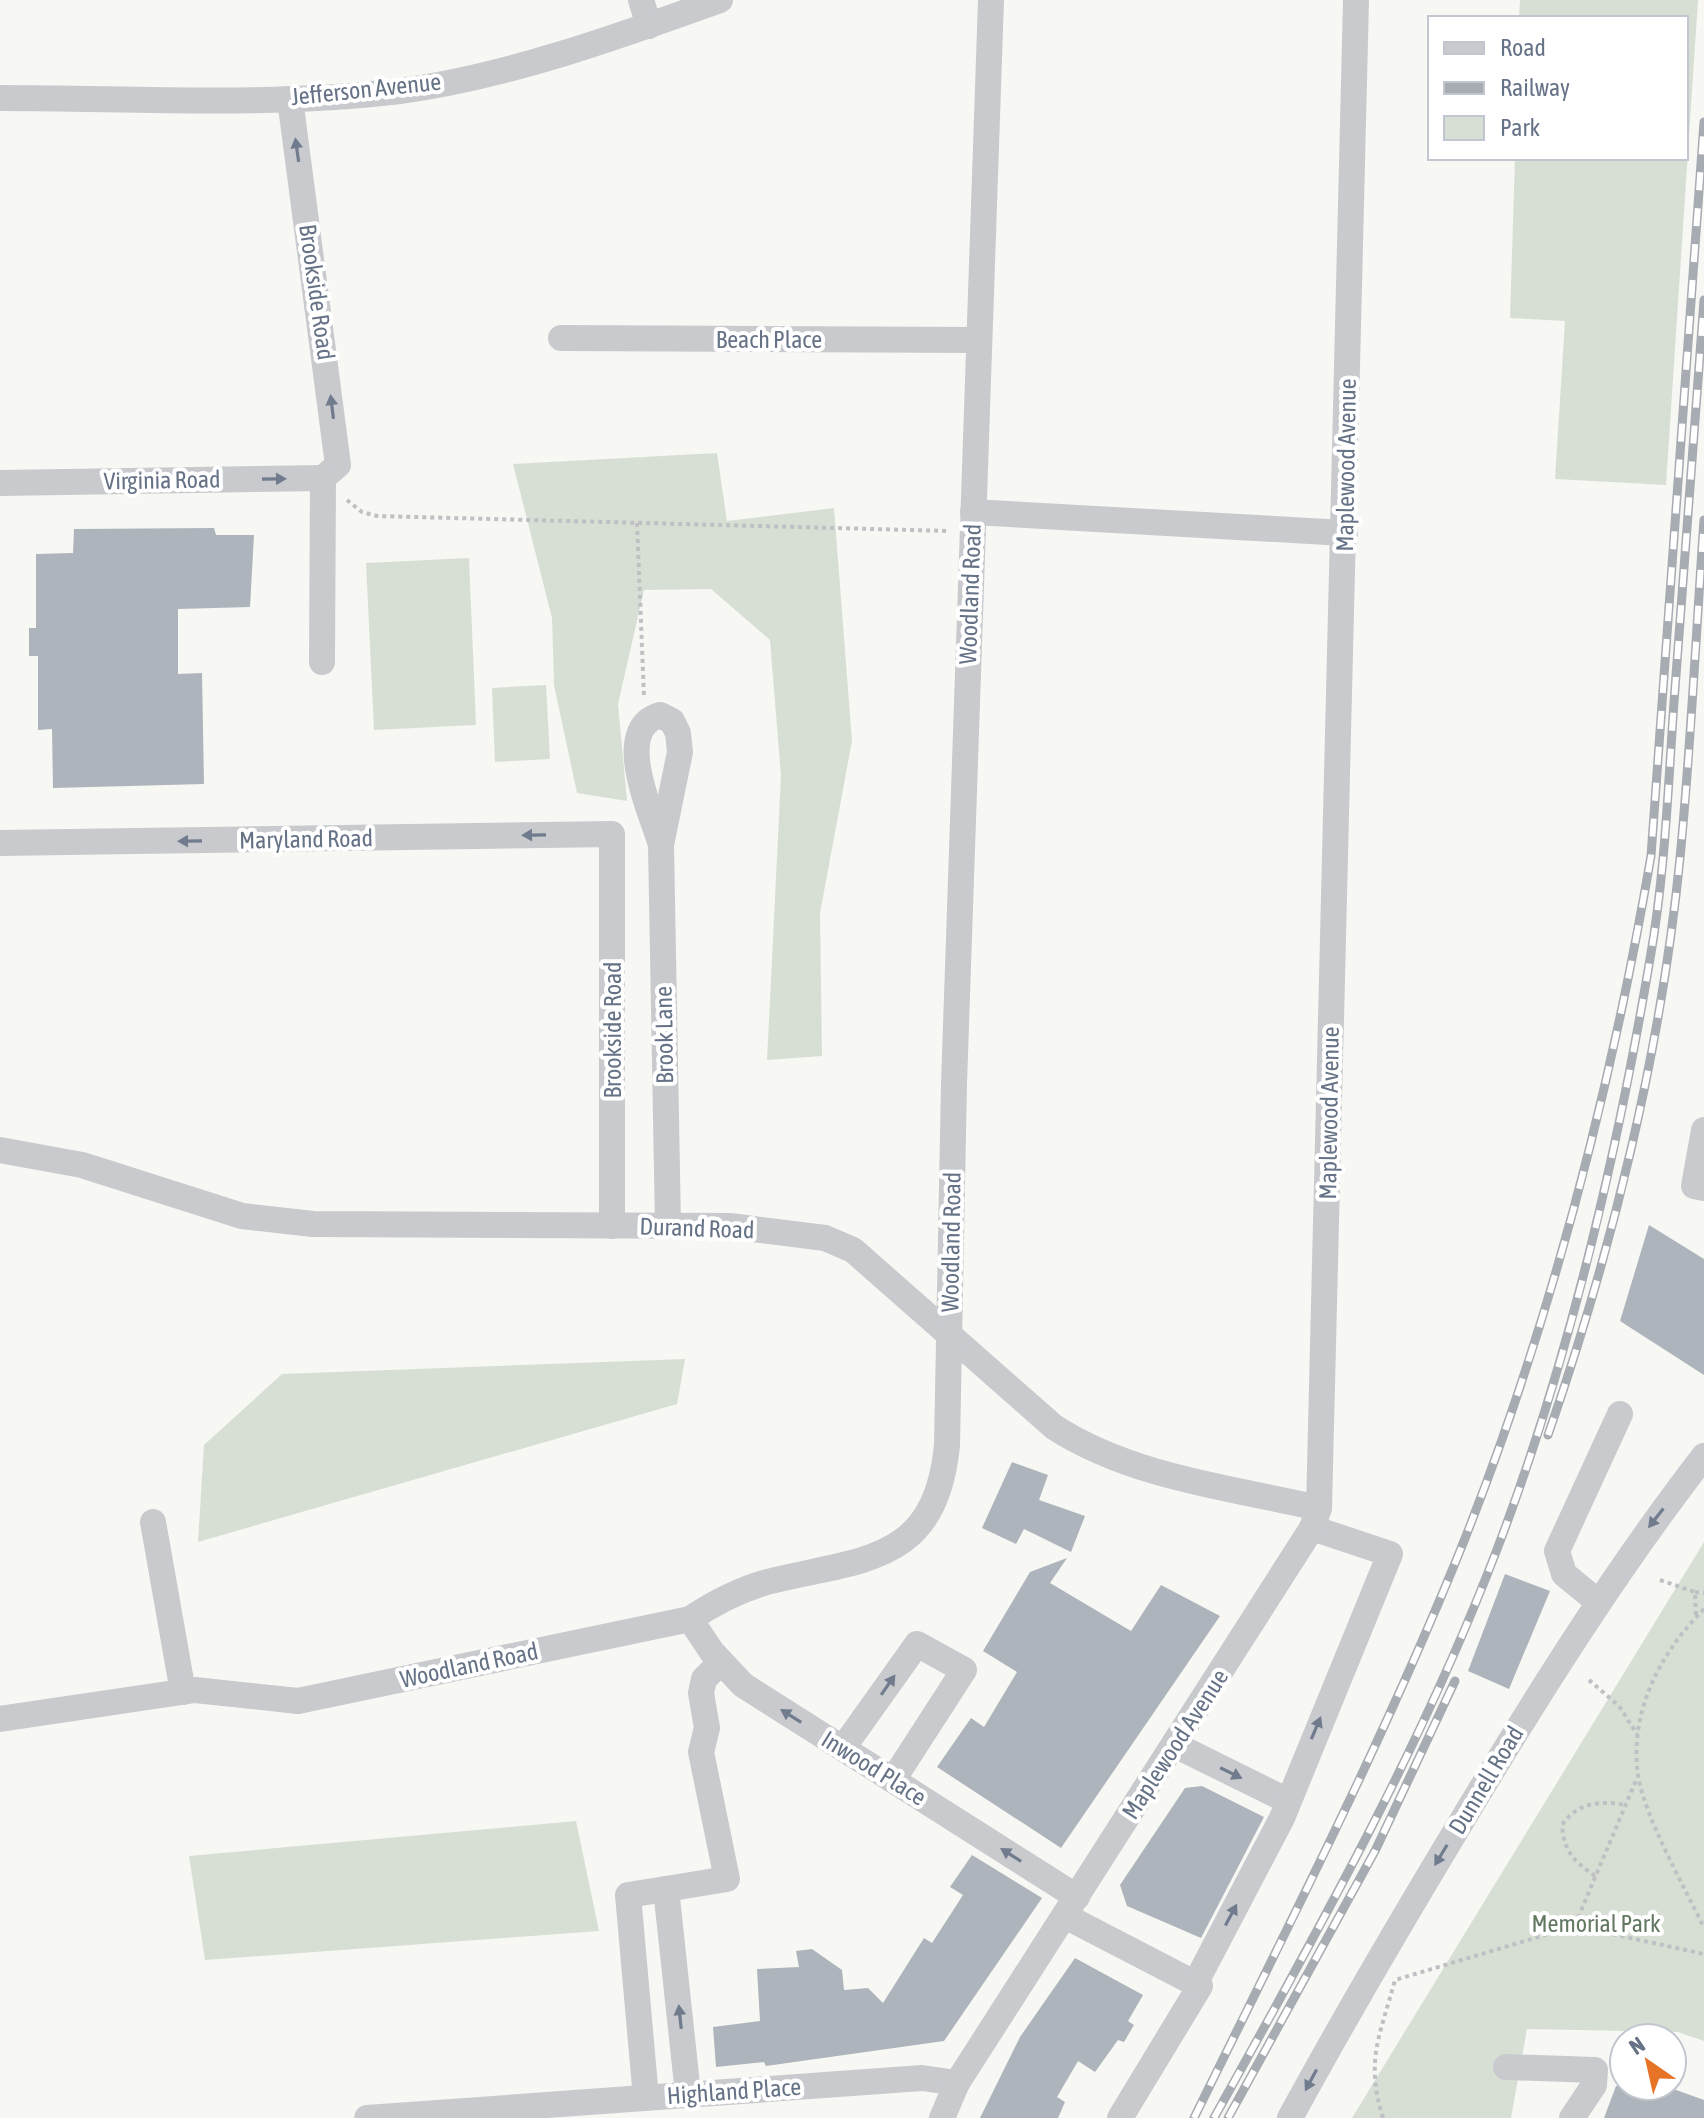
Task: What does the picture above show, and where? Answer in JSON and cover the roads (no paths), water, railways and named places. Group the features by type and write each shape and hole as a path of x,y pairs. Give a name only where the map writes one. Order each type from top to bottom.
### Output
{"street":[{"path":"641,0 649,26"},
{"name":"Jefferson Avenue","path":"0,98 290,99 400,91 471,77 649,26 720,0"},
{"name":"Woodland Road","path":"0,1719 183,1692 298,1701 690,1619 742,1590 864,1561 901,1543 932,1511 944,1473 950,1334 954,1084 991,0"},
{"name":"Maplewood Avenue","path":"942,2118 957,2083 1175,1745 1316,1518 1345,533 1356,0"},
{"name":"Brookside Road","path":"290,99 338,465 323,478"},
{"name":"Beach Place","path":"561,338 977,340"},
{"path":"322,662 323,478"},
{"name":"Virginia Road","path":"0,483 323,478"},
{"path":"973,512 1345,533"},
{"name":"Brook Lane","path":"661,845 636,760 637,732 645,720 660,715 672,721 678,733 680,752 661,845 668,1226"},
{"name":"Brookside Road","path":"612,834 612,1226"},
{"name":"Maryland Road","path":"0,843 612,834"},
{"path":"1704,1130 1694,1186 1704,1188"},
{"name":"Durand Road","path":"0,1150 82,1165 242,1216 299,1223 730,1226 825,1238 853,1250 1054,1427 1088,1449 1316,1518 1390,1554 1286,1800"},
{"path":"1598,1602 1564,1574 1557,1551 1620,1414"},
{"name":"Dunnell Road","path":"1290,2118 1353,2001 1552,1671 1642,1536 1704,1456"},
{"path":"153,1522 183,1692"},
{"name":"Inwood Place","path":"690,1619 721,1662 743,1685 893,1780 1071,1906 1195,1984"},
{"path":"843,1748 917,1644 964,1670 893,1780"},
{"path":"646,2098 628,1895 727,1879 701,1752 707,1728 701,1693 704,1679 721,1662"},
{"path":"1120,2118 1200,1986 1195,1984 1282,1818 1286,1800 1175,1745"},
{"path":"666,1889 688,2094"},
{"path":"1506,2067 1595,2070 1594,2085 1572,2118"},
{"name":"Highland Place","path":"367,2118 922,2078 957,2083"}],"railway":[{"path":"1194,2118 1402,1688 1464,1541 1551,1289 1597,1117 1651,856 1704,122"},
{"path":"1214,2118 1365,1840 1466,1626 1522,1480 1588,1260 1637,1034 1659,895 1704,300"},
{"path":"1548,1435 1613,1222 1647,1077 1660,1004 1684,816 1704,520"},
{"path":"1228,2118 1375,1851 1455,1681"}],"park label":[{"name":"Memorial Park","path":"1596,1923"}]}
